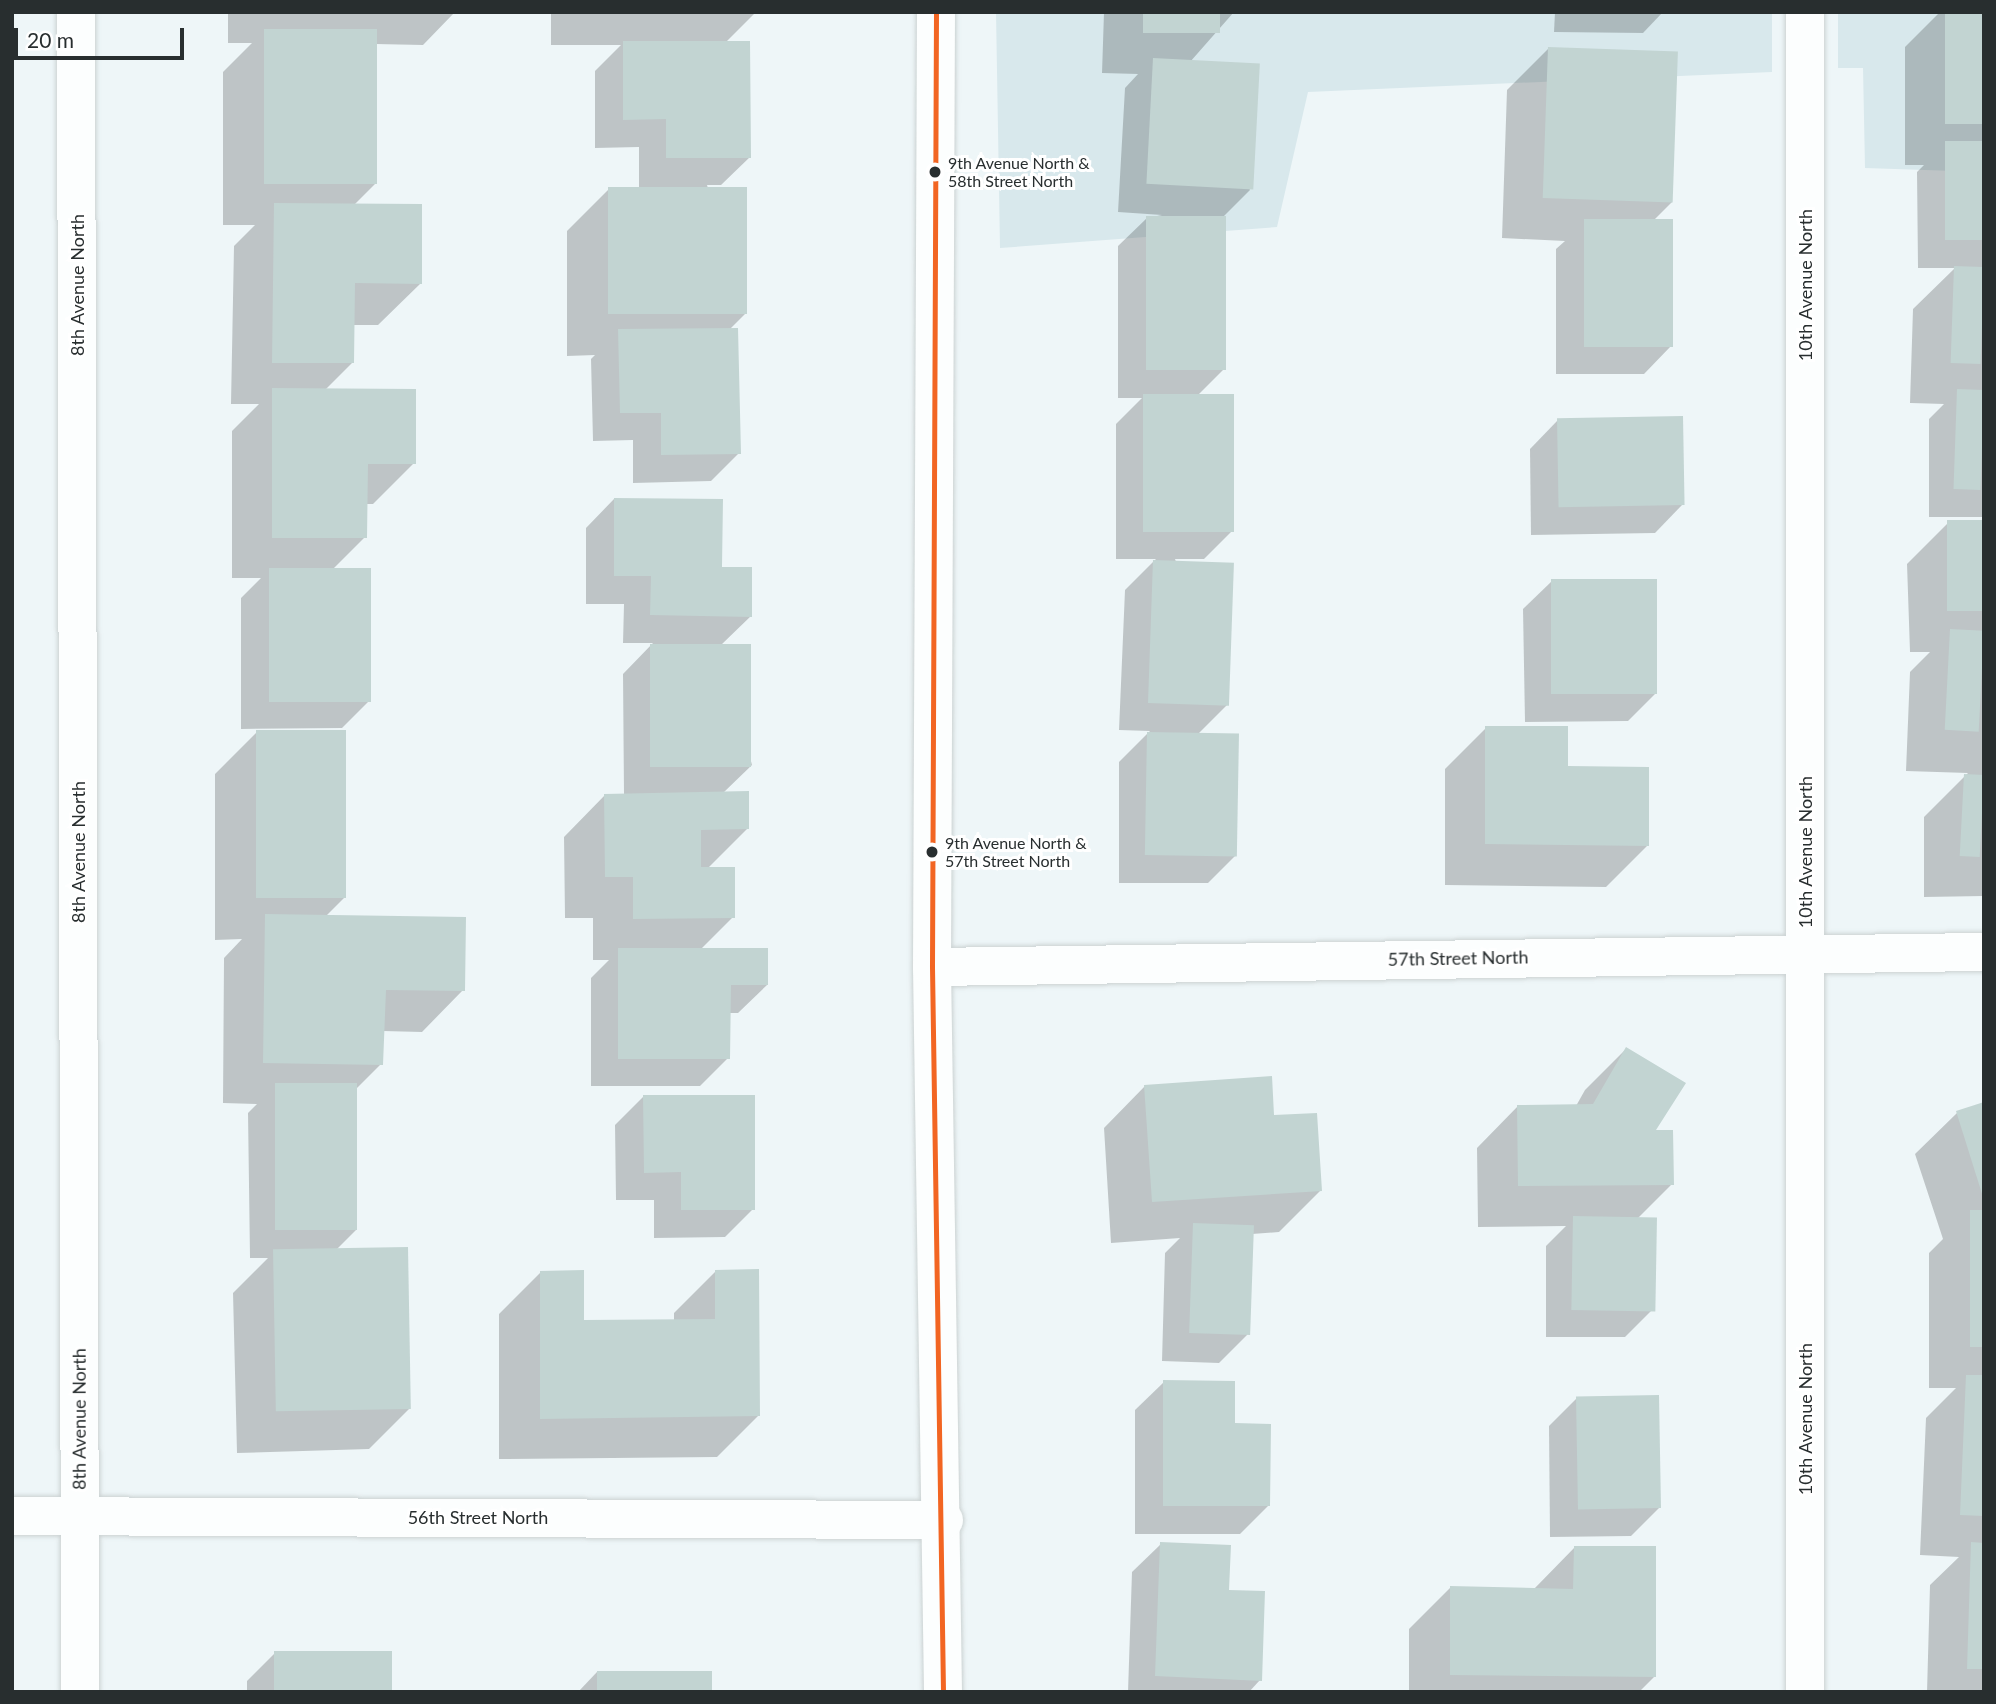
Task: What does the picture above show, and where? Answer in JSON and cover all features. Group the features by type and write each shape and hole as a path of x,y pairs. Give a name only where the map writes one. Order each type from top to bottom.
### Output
{"street":[{"name":"8th Avenue North","path":"76,12 80,1692"},
{"path":"936,12 932,967 944,1520 943,1692"},
{"name":"10th Avenue North","path":"1805,12 1805,1692"},
{"name":"57th Street North","path":"932,967 1984,952"},
{"name":"56th Street North","path":"12,1516 944,1520"}],"shaded area":[{"path":"996,12 1772,12 1772,72 1308,92 1277,227 1000,248"},
{"path":"1838,12 1984,12 1984,172 1865,168 1863,68 1838,68"}],"building":[{"path":"1143,12 1220,12 1220,33 1143,33"},
{"path":"1945,12 1984,12 1984,124 1945,124"},
{"path":"264,29 377,29 377,184 264,184"},
{"path":"623,41 750,41 751,158 666,158 666,119 623,120"},
{"path":"1548,47 1678,52 1673,202 1543,198"},
{"path":"1153,58 1260,64 1253,189 1146,184"},
{"path":"1945,141 1984,141 1984,240 1945,240"},
{"path":"608,187 747,187 747,314 608,314"},
{"path":"274,203 422,204 422,284 355,283 354,363 272,363"},
{"path":"1146,216 1226,216 1226,370 1146,370"},
{"path":"1584,219 1673,219 1673,347 1584,347"},
{"path":"1954,266 1984,267 1981,364 1951,363"},
{"path":"738,328 741,454 661,455 661,413 620,413 618,329"},
{"path":"272,388 416,389 416,464 368,464 367,538 272,538"},
{"path":"1957,389 1984,390 1980,490 1954,489"},
{"path":"1143,394 1234,394 1234,532 1143,532"},
{"path":"1683,416 1685,505 1559,507 1557,418"},
{"path":"614,498 723,499 722,567 752,567 752,617 650,615 651,576 614,576"},
{"path":"1947,520 1984,520 1984,611 1947,611"},
{"path":"1153,560 1234,563 1229,706 1148,703"},
{"path":"269,568 371,568 371,702 269,702"},
{"path":"1551,579 1657,579 1657,694 1551,694"},
{"path":"1950,629 1984,631 1979,732 1945,730"},
{"path":"650,644 751,644 751,767 650,767"},
{"path":"1485,726 1568,726 1568,766 1649,767 1649,846 1485,844"},
{"path":"256,730 346,730 346,898 256,898"},
{"path":"1147,732 1239,734 1237,857 1145,855"},
{"path":"1964,774 1984,775 1980,857 1960,856"},
{"path":"749,791 749,829 701,830 701,867 735,867 735,918 633,919 633,877 605,877 604,794"},
{"path":"265,914 466,917 465,991 386,990 383,1065 263,1063"},
{"path":"618,948 768,948 768,985 731,985 730,1059 618,1059"},
{"path":"1626,1047 1686,1083 1656,1130 1673,1130 1674,1185 1518,1186 1517,1105 1593,1104"},
{"path":"1272,1076 1274,1115 1317,1113 1322,1191 1152,1202 1144,1085"},
{"path":"275,1083 357,1083 357,1230 275,1230"},
{"path":"643,1095 755,1095 755,1210 681,1210 681,1172 644,1173"},
{"path":"1984,1102 1984,1197 1983,1197 1956,1111"},
{"path":"1970,1210 1984,1210 1984,1347 1970,1347"},
{"path":"1573,1216 1657,1217 1655,1311 1571,1310"},
{"path":"1193,1223 1254,1225 1250,1335 1189,1333"},
{"path":"408,1247 411,1409 276,1411 273,1249"},
{"path":"759,1269 760,1416 540,1419 540,1271 584,1270 584,1320 715,1319 715,1270"},
{"path":"1966,1375 1984,1375 1984,1516 1960,1515"},
{"path":"1163,1380 1235,1381 1235,1423 1271,1424 1270,1506 1163,1506"},
{"path":"1659,1395 1661,1508 1578,1509 1576,1396"},
{"path":"1160,1542 1231,1545 1229,1590 1265,1591 1262,1681 1155,1676"},
{"path":"1971,1542 1984,1543 1984,1669 1967,1669"},
{"path":"1574,1546 1656,1546 1656,1677 1450,1675 1450,1586 1573,1589"},
{"path":"274,1651 392,1651 392,1692 274,1692"},
{"path":"597,1671 712,1671 712,1692 597,1692"}],"transit line":[{"path":"936,12 932,967 943,1692"}],"place":[{"name":"9th Avenue North & 58th Street North","path":"935,172"},
{"name":"9th Avenue North & 57th Street North","path":"932,852"}]}
